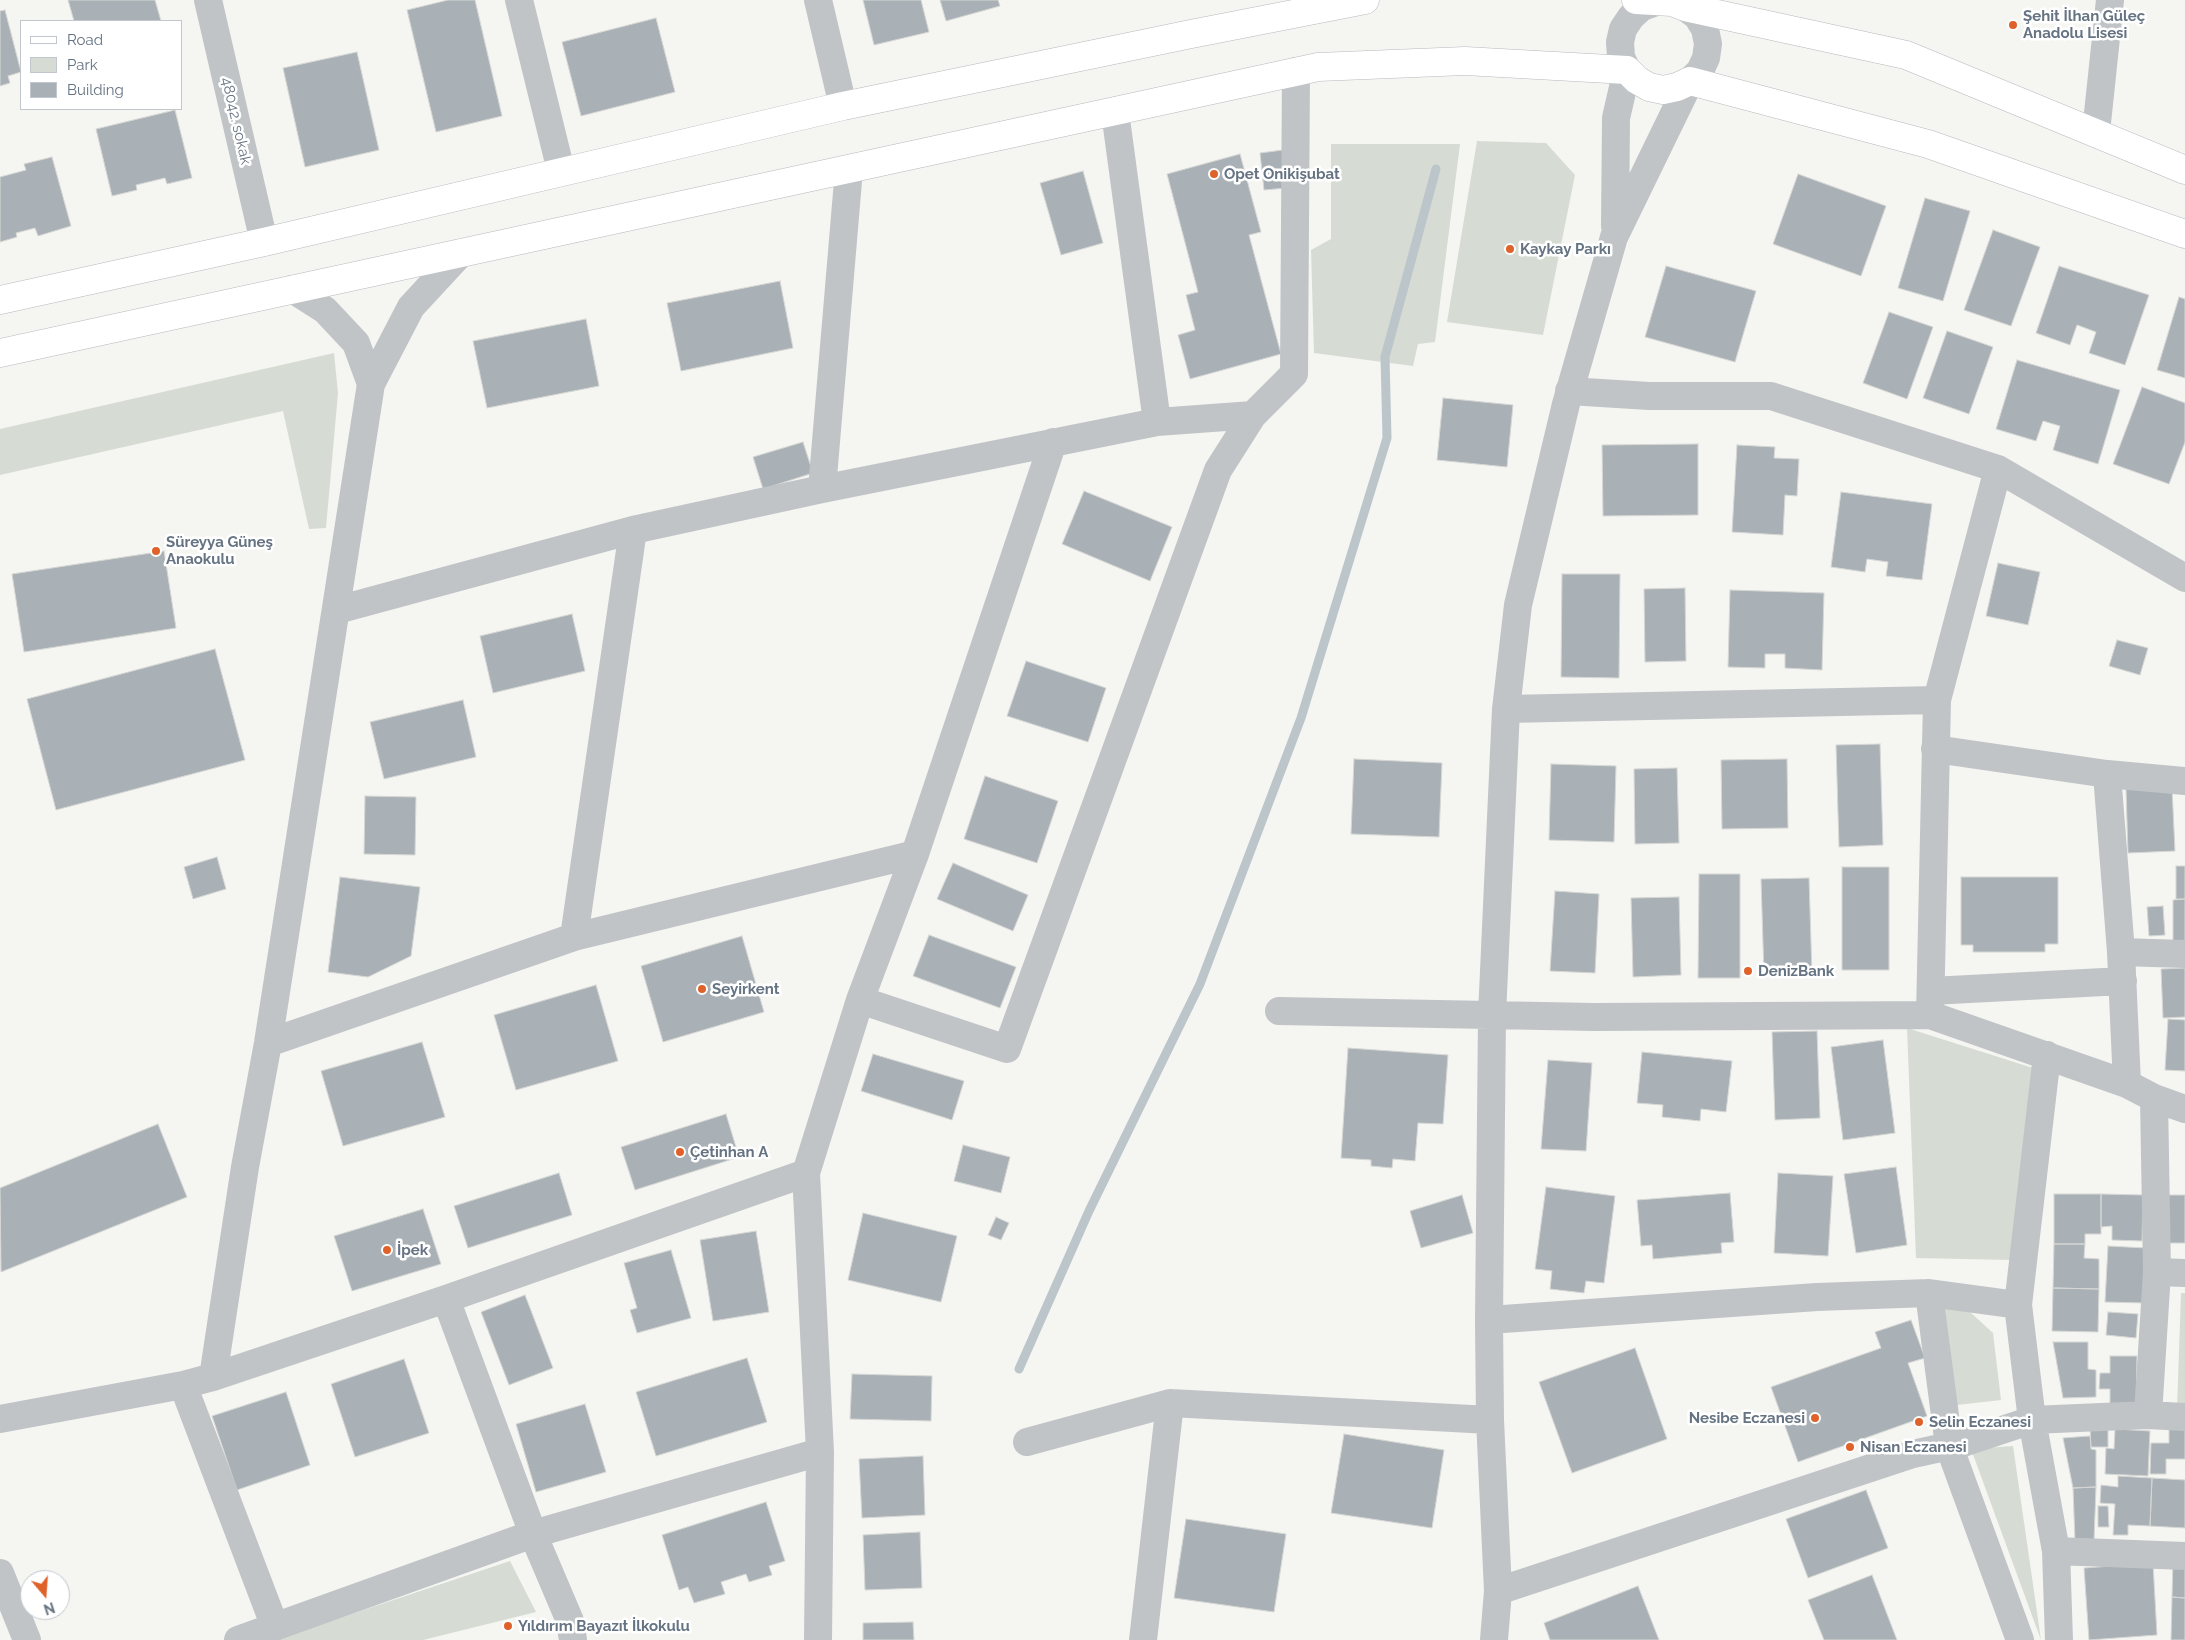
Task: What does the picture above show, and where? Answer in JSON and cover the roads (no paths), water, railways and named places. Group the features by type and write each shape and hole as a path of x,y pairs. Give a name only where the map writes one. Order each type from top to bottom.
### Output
{"main road":[{"path":"0,300 264,242 843,106 1366,0"},
{"path":"1646,1 1672,2 1686,7 1906,54 2185,170"},
{"path":"0,353 1318,67 1464,61 1627,70 1637,80 1649,87 1663,90 1677,87 1690,81 1928,144 2185,234"}],"street":[{"name":"48042. sokak","path":"208,0 264,242"},
{"path":"519,0 561,171"},
{"path":"818,0 843,106"},
{"path":"2096,132 2110,0"},
{"path":"1614,237 1616,118 1627,70 1621,57 1620,42 1623,29 1646,1"},
{"path":"1494,1640 1498,1591 1490,1420 1492,1015 1506,709 1518,605 1569,392 1614,237 1690,81 1700,71 1706,58 1708,44 1705,29 1697,16 1686,7"},
{"path":"860,1000 1007,1050 1218,470 1253,415 1294,374 1296,71"},
{"path":"1115,112 1157,422"},
{"path":"822,489 850,169"},
{"path":"212,1377 244,1176 268,1043 371,384 411,307 461,253"},
{"path":"292,289 325,310 356,343 371,384"},
{"path":"1569,392 1649,396 1770,396 1998,469 2185,578"},
{"path":"337,610 633,530 822,489 1157,422 1253,415"},
{"path":"818,1640 820,1452 806,1173 860,1000 915,854 1053,442"},
{"path":"1930,1003 1937,700 1998,469"},
{"path":"574,937 633,530"},
{"path":"1506,709 1937,700"},
{"path":"1936,749 2107,774 2185,781"},
{"path":"2107,774 2123,982 2127,1084"},
{"path":"268,1043 574,937 915,854"},
{"path":"2121,952 2185,954"},
{"path":"1279,1011 1605,1017 1930,1003 2123,982"},
{"path":"1930,1003 2047,1055 2127,1084 2154,1098 2185,1108"},
{"path":"2047,1055 2018,1305 2032,1420 2056,1551 2059,1640"},
{"path":"2148,1415 2157,1272 2154,1098"},
{"path":"0,1419 183,1385 212,1377 446,1299 806,1173"},
{"path":"2157,1272 2185,1273"},
{"path":"1489,1320 1818,1297 1929,1293 2018,1305"},
{"path":"1929,1293 1949,1446 2020,1640"},
{"path":"446,1299 533,1534 570,1621 572,1640"},
{"path":"183,1385 275,1627"},
{"path":"1027,1442 1170,1403 1490,1420"},
{"path":"1143,1640 1170,1403"},
{"path":"1498,1591 1904,1458 2032,1420 2148,1415 2185,1417"},
{"path":"238,1640 533,1534 820,1452"},
{"path":"2056,1551 2185,1556"},
{"path":"0,1573 27,1640"}],"waterway":[{"path":"1019,1369 1089,1211 1200,984 1301,718 1387,438 1385,357 1436,169"}],"place":[{"name":"Şehit İlhan Güleç Anadolu Lisesi","path":"2013,25"},
{"name":"Opet Onikişubat","path":"1214,174"},
{"name":"Kaykay Parkı","path":"1510,249"},
{"name":"Süreyya Güneş Anaokulu","path":"156,551"},
{"name":"DenizBank","path":"1748,971"},
{"name":"Seyirkent","path":"702,989"},
{"name":"Çetinhan A","path":"680,1152"},
{"name":"İpek","path":"387,1250"},
{"name":"Nesibe Eczanesi","path":"1815,1418"},
{"name":"Selin Eczanesi","path":"1919,1422"},
{"name":"Nisan Eczanesi","path":"1850,1447"},
{"name":"Yıldırım Bayazıt İlkokulu","path":"508,1626"}]}
